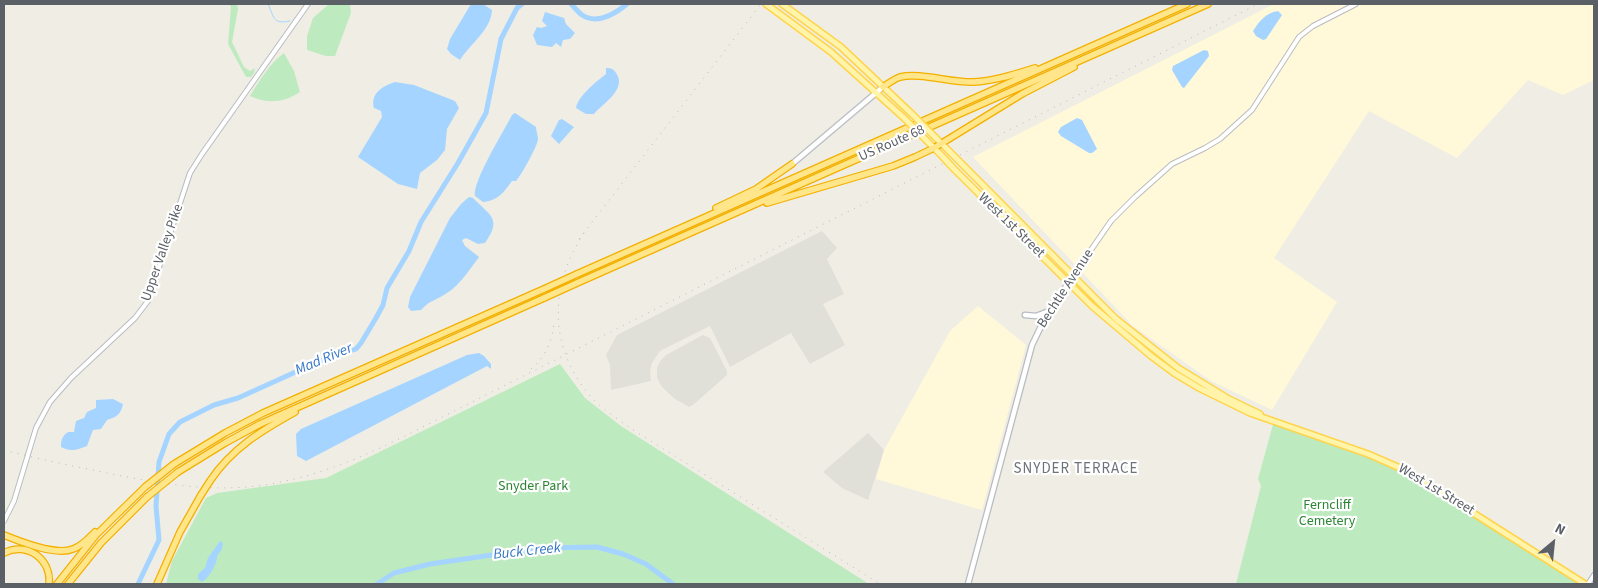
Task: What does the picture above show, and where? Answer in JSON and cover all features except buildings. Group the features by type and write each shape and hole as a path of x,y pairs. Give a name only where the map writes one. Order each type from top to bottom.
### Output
{"highway":[{"name":"US Route 68","path":"118,513 145,487 174,464 225,432 263,413 1188,4"},
{"name":"US Route 68","path":"329,393 1208,4"},
{"path":"743,209 893,166 934,148 1038,86 1129,39"},
{"path":"883,87 894,79 906,76 954,82 985,81 1058,61"},
{"path":"681,228 712,210 756,189 792,164"},
{"path":"68,584 101,543 147,497 178,472 242,433 329,393"},
{"path":"157,584 180,532 210,481 229,457 247,441 271,425 329,393"},
{"path":"4,535 46,549 68,550 82,544 118,513"},
{"path":"57,584 81,553 118,513"},
{"path":"4,553 18,549 29,550 37,555 48,568 49,584"}],"main road":[{"name":"West 1st Street","path":"766,4 831,52 876,92 927,140 1092,306 1135,344 1174,373 1243,410 1368,454 1407,471 1587,584"},
{"name":"West 1st Street","path":"783,4 841,47 912,114 1116,319 1178,368 1227,398 1274,421"},
{"path":"792,164 883,87"},
{"name":"Bechtle Avenue","path":"968,584 1028,358 1038,330 1073,276"},
{"path":"1025,315 1036,316 1050,310"}],"street":[{"name":"Upper Valley Pike","path":"4,521 14,501 32,440 45,409 63,387 124,330 144,307 154,284 190,173 308,4"},
{"name":"Bechtle Avenue","path":"1073,276 1112,221 1134,196 1172,164 1220,139 1252,110 1294,44 1305,32 1356,4"},
{"path":"1587,584 1594,575"}],"shaded area":[{"path":"1274,4 1594,4 1594,80 1563,95 1528,80 1457,158 1369,111 1274,258 1337,302 1272,410 1211,381 1133,326 973,157"},
{"path":"822,231 837,248 827,259 844,294 823,304 845,345 810,364 791,333 730,367 710,326 660,351 652,363 650,370 651,381 611,390 610,365 606,355 617,335"},
{"path":"978,306 1026,345 982,510 876,479 884,450 950,331"},
{"path":"703,335 710,338 727,371 727,375 689,407 675,399 662,387 657,378 657,368 666,355"},
{"path":"868,433 884,450 868,500 842,488 823,472"}],"green space":[{"path":"229,4 237,4 238,9 232,42 244,67 250,71 255,68 251,77 246,77 228,44 231,7"},
{"path":"329,4 350,4 351,13 335,56 326,56 307,50 307,36 313,18"},
{"path":"284,53 294,71 300,92 294,96 275,101 250,96 269,67"},
{"name":"Snyder Park","path":"560,364 585,398 621,426 869,584 166,584 172,561 206,498 217,493 326,478"},
{"name":"Ferncliff Cemetery","path":"1274,421 1388,462 1585,584 1236,584 1261,486 1258,479"}],"water":[{"path":"471,4 483,4 492,10 491,17 484,30 460,60 447,49 450,39"},
{"path":"1278,11 1282,15 1266,39 1263,40 1256,36 1253,31 1260,21 1269,14"},
{"path":"545,12 564,18 566,24 575,33 570,39 563,40 561,47 556,43 552,47 537,45 533,35 537,27 547,26 542,21"},
{"path":"1204,50 1208,51 1209,56 1184,88 1182,87 1172,70 1173,66"},
{"path":"606,68 614,71 619,79 619,85 612,96 594,114 586,114 576,108 577,103 588,89 606,74"},
{"path":"395,82 414,85 455,101 459,108 447,129 445,150 437,160 420,173 417,189 398,184 358,157 382,117 381,111 374,108 374,98 378,91"},
{"path":"515,113 536,127 537,142 516,181 512,181 497,198 483,202 475,196 478,180 512,115"},
{"path":"1077,118 1082,120 1097,149 1092,153 1061,136 1058,132 1061,127"},
{"path":"562,119 574,127 559,144 551,136 559,120"},
{"path":"469,197 473,198 489,213 493,222 493,228 485,243 478,244 466,238 462,240 465,246 479,257 452,290 427,304 421,310 411,311 408,307 410,297 450,218"},
{"path":"479,353 491,364 491,369 487,366 306,461 297,456 296,434 301,429 467,355"},
{"path":"113,399 123,404 120,413 107,420 101,429 93,430 87,446 74,450 61,447 64,435 68,432 74,432 76,421 84,418 87,412 96,408 96,400"},
{"path":"220,541 223,543 222,549 217,556 216,563 207,578 202,582 198,579 198,574 205,568 208,558"}],"waterway":[{"path":"268,4 277,21 290,21"},
{"name":"Mad River","path":"138,584 159,540 156,506 159,462 169,434 180,422 214,405 238,398 320,361 356,349 361,343 383,305 387,288 409,251 421,222 458,163 486,113 501,39 517,8 522,4"},
{"name":"Mad River","path":"571,4 582,15 594,19 606,17 627,4"},
{"name":"Buck Creek","path":"377,584 394,573 430,564 540,548 597,547 623,554 646,564 673,584"}],"railway":[{"path":"579,239 761,4"},
{"path":"4,450 125,477 182,486 219,488 238,488 277,483 334,467 407,435 1258,4"},
{"path":"584,233 572,253 564,274 559,295 558,316 567,358 577,378 591,397 630,428 880,584"},
{"path":"531,369 541,359 548,347 554,321"}],"district":[{"name":"SNYDER TERRACE","path":"1076,470"}]}
